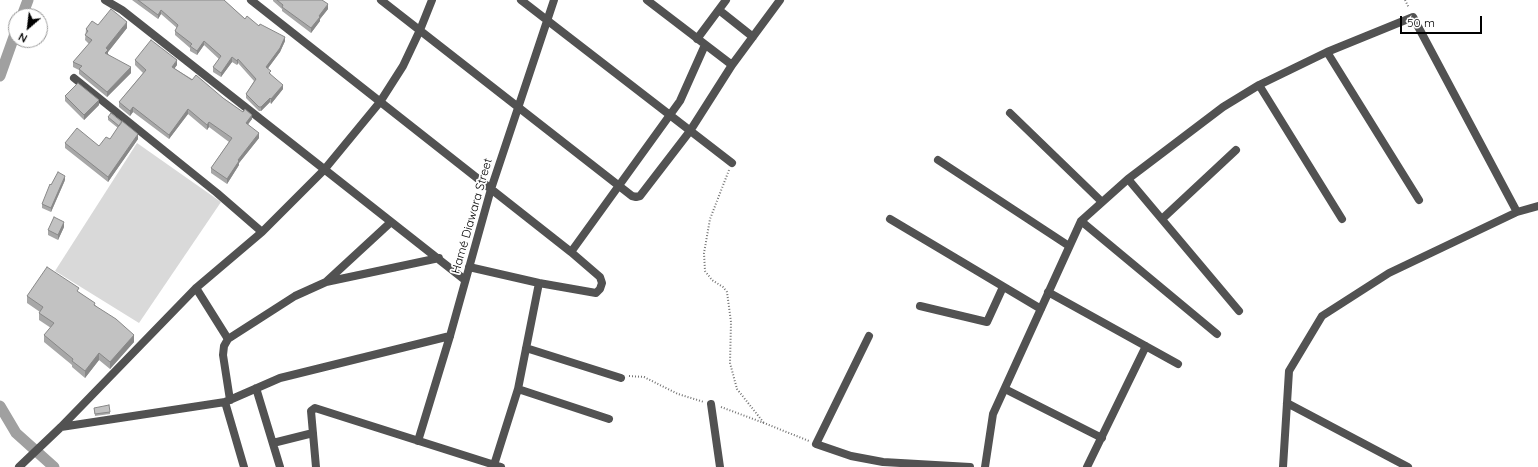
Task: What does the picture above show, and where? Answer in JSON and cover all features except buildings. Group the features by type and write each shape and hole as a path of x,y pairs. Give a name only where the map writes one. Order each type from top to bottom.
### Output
{"street":[{"path":"105,0 122,10 324,170 439,258 465,280"},
{"path":"251,0 571,252 600,278 602,283 600,289 596,293 539,283 469,267"},
{"path":"381,0 632,196 636,197 640,196 690,131 732,65 780,0"},
{"path":"19,467 61,427 196,288 262,232 324,170 380,102 403,66 432,0"},
{"path":"521,0 732,163"},
{"name":"Hamé Diawara Street","path":"418,441 450,336 491,189 554,0"},
{"path":"647,0 732,65"},
{"path":"697,39 726,0"},
{"path":"719,10 753,37"},
{"path":"985,467 994,414 1081,221 1128,179 1223,107 1259,86 1327,52 1413,17 1517,212"},
{"path":"571,252 680,101 705,45"},
{"path":"1327,52 1419,200"},
{"path":"74,78 217,193 262,232"},
{"path":"1259,86 1342,219"},
{"path":"1010,113 1102,202"},
{"path":"1162,219 1236,150"},
{"path":"938,160 1069,246"},
{"path":"1128,179 1239,311"},
{"path":"1283,467 1289,371 1322,316 1389,273 1517,212 1538,206"},
{"path":"890,219 1041,309"},
{"path":"1081,221 1217,334"},
{"path":"326,282 391,222"},
{"path":"244,467 227,401 223,355 224,346 228,339 295,296 326,282 439,258"},
{"path":"316,467 310,411 315,408 497,466 518,389 539,283"},
{"path":"920,306 987,322 1003,287"},
{"path":"196,288 228,339"},
{"path":"1048,292 1178,364"},
{"path":"61,427 227,401 280,378 450,336"},
{"path":"869,336 816,444 851,456 883,462 970,467"},
{"path":"1088,467 1146,346"},
{"path":"526,348 620,378"},
{"path":"256,388 280,467"},
{"path":"518,389 609,419"},
{"path":"1005,389 1102,438"},
{"path":"1287,403 1408,467"},
{"path":"711,404 720,467"},
{"path":"273,443 313,433"}],"path":[{"path":"732,163 710,219 704,253 705,271 712,280 723,287 727,292 731,322 730,362 737,389 764,423"}],"shaded area":[{"path":"137,143 221,202 139,323 55,271"}],"waterway":[{"path":"25,8 28,0"},
{"path":"0,76 10,48"},
{"path":"0,406 16,433 54,467"}]}
